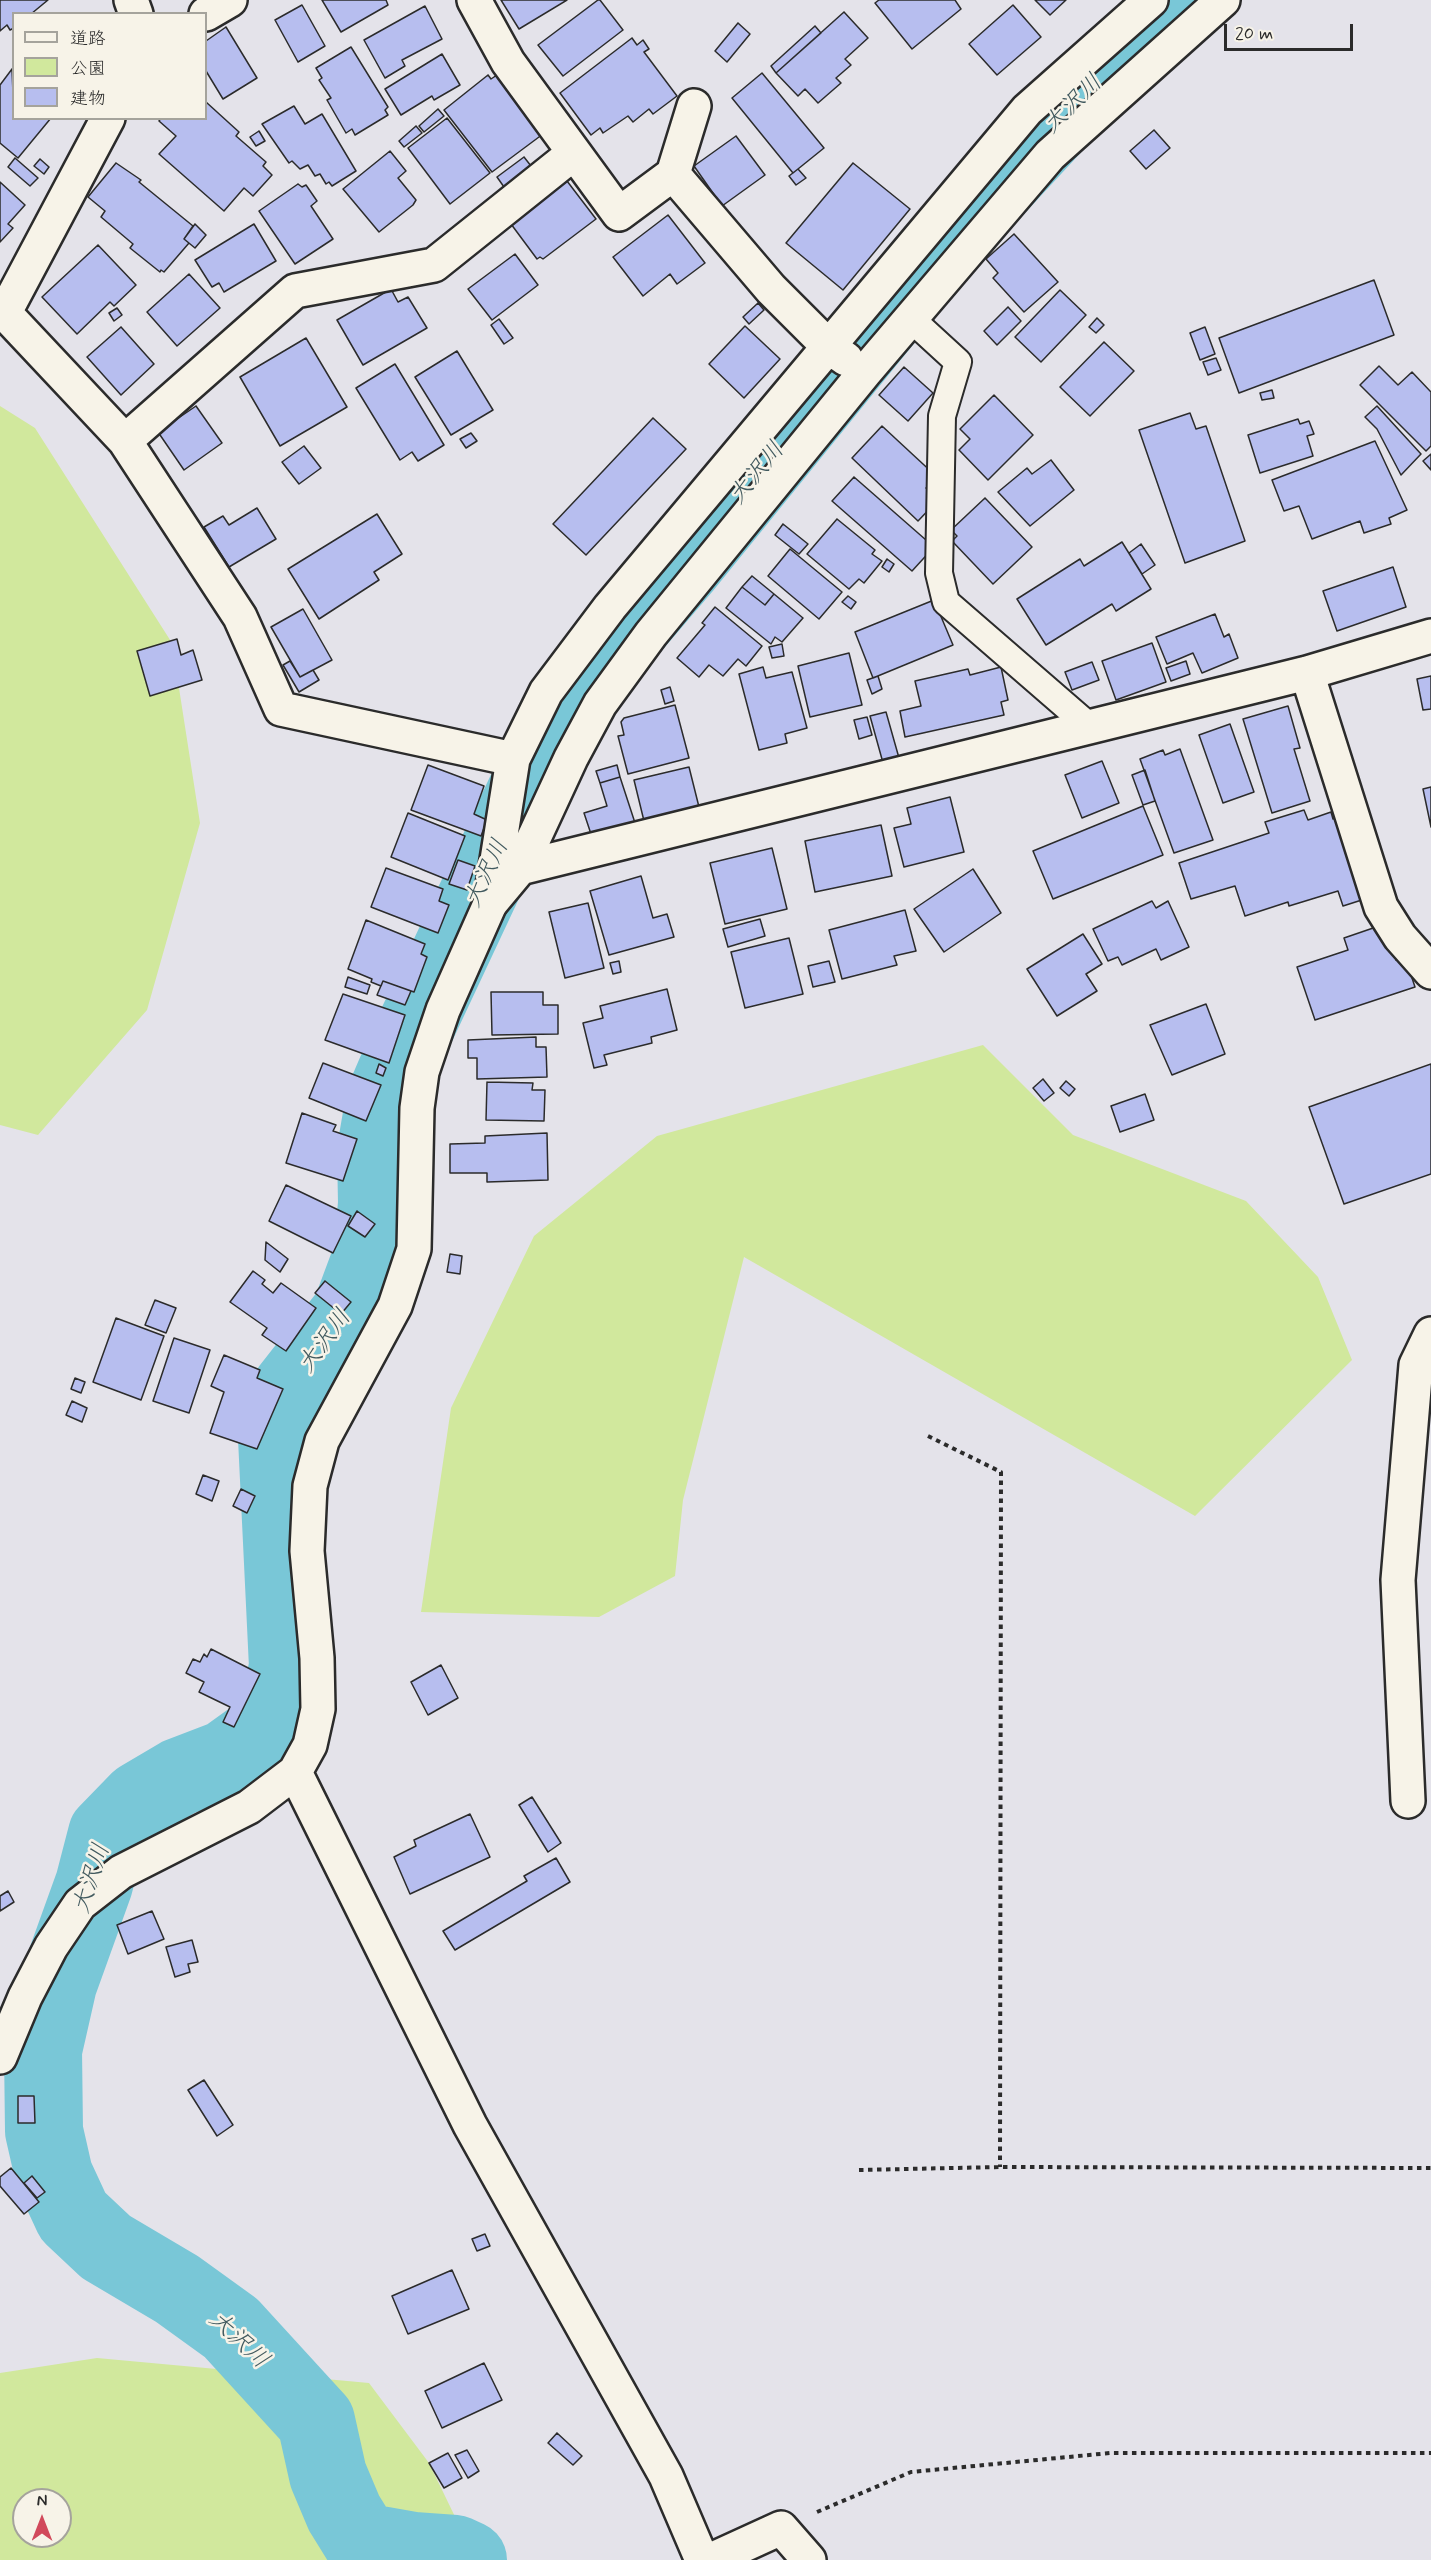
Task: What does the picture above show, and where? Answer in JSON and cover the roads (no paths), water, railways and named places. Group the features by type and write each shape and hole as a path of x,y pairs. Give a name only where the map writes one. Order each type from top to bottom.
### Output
{"street":[{"path":"207,13 230,0"},
{"path":"474,0 508,62 619,214 673,174 694,106"},
{"path":"0,2057 25,1997 51,1947 80,1904 121,1872 249,1807 295,1772 310,1745 318,1709 317,1658 307,1551 310,1486 322,1441 395,1306 414,1249 417,1108 422,1072 443,1010 490,904 513,759 546,692 610,607 1027,110 1151,0"},
{"path":"490,904 520,868 571,758 600,704 651,634 865,372 1050,155 1224,0"},
{"path":"107,120 3,310 125,441 240,616 281,709 513,759"},
{"path":"125,441 295,291 434,265 574,153"},
{"path":"673,174 771,289 829,347 865,372"},
{"path":"520,868 1307,673 1431,636"},
{"path":"1307,673 1381,907 1400,937 1431,972"},
{"path":"1408,1801 1398,1580 1416,1365 1431,1334"},
{"path":"295,1772 470,2126 666,2476 702,2560"},
{"path":"711,2560 781,2528 808,2560"}],"lane":[{"path":"910,318 958,362 942,416 939,573 946,602 1089,726"}],"waterway":[{"name":"大沢川","path":"468,2560 455,2554 413,2551 362,2542 344,2513 328,2475 316,2421 231,2328 177,2289 106,2247 73,2216 54,2175 44,2131 43,2050 58,1984 94,1884 107,1834 140,1800 179,1777 226,1759 276,1723 288,1667 277,1438 290,1390 351,1312 373,1253 377,1203 376,1150 385,1098 412,1035 546,749 600,663 683,566 957,229 1069,108 1184,0"}]}
